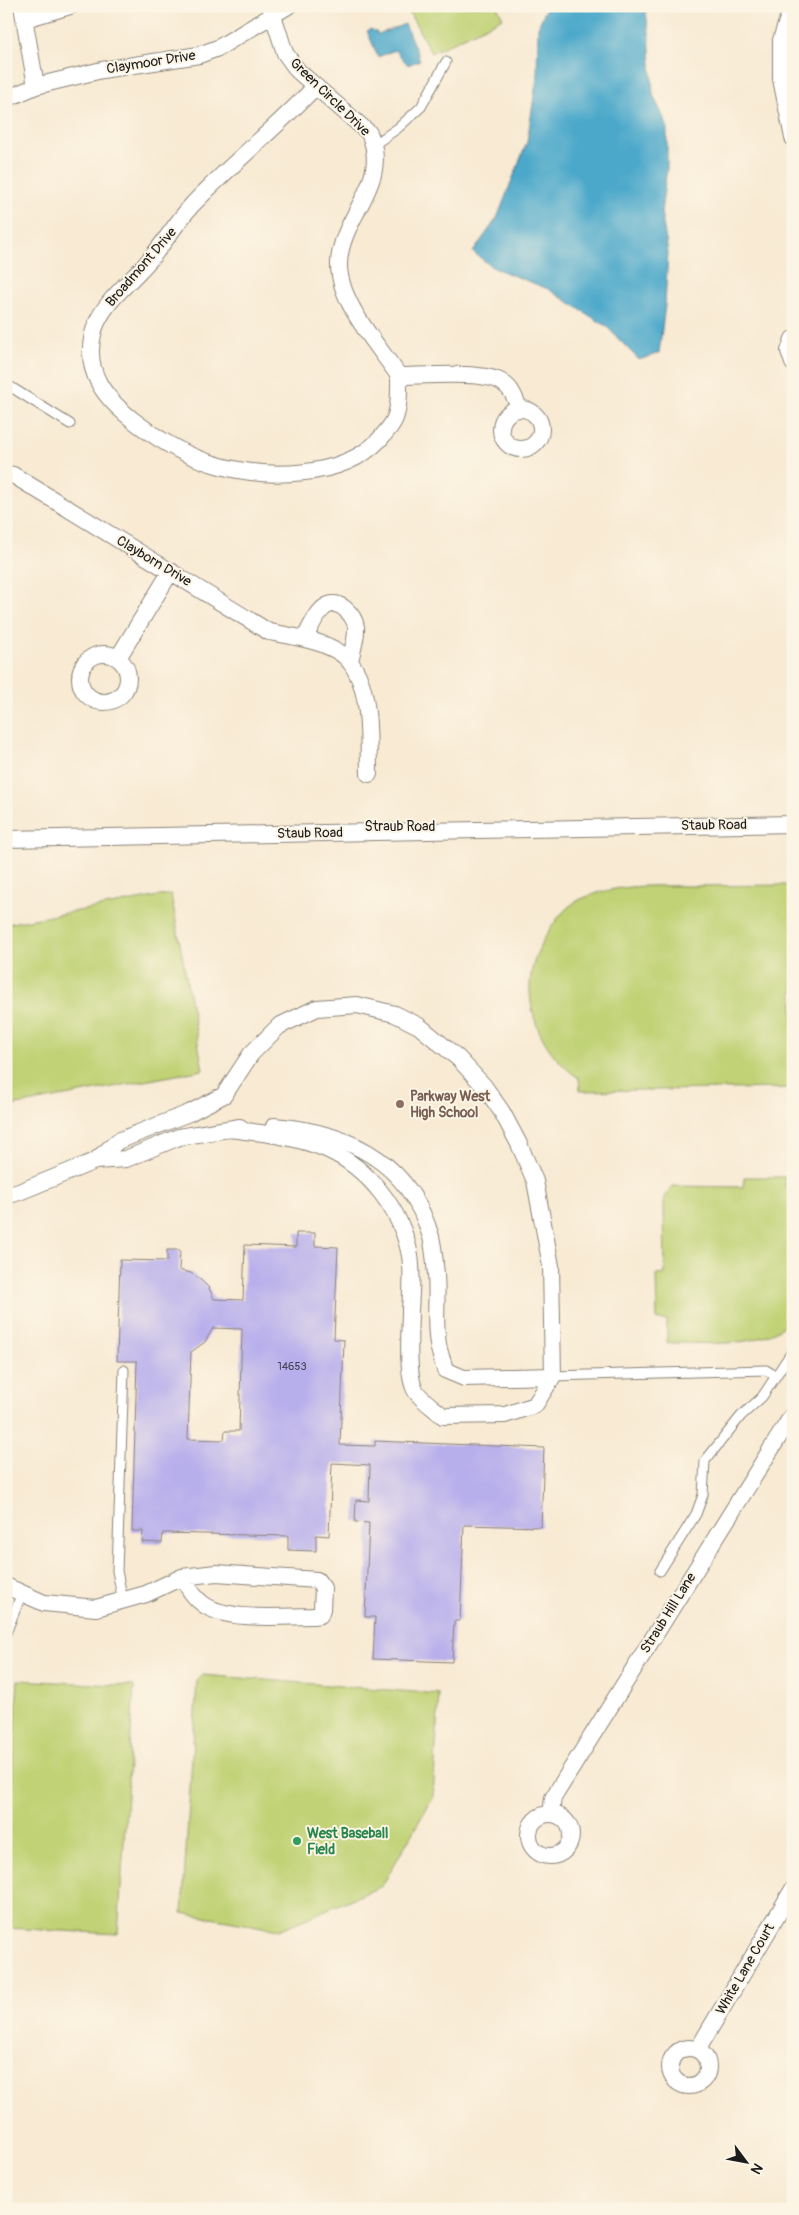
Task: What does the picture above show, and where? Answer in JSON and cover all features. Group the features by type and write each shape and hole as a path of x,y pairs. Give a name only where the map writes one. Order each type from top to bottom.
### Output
{"street":[{"path":"36,86 24,12 70,6"},
{"name":"Claymoor Drive","path":"6,99 36,86 102,70 199,55 218,48 272,11 288,6"},
{"path":"792,6 781,40 781,79 793,138"},
{"name":"Green Circle Drive","path":"272,11 284,53 298,71 369,133 375,144 377,164 370,186 352,221 339,262 342,282 349,304 399,376"},
{"name":"Broadmont Drive","path":"316,87 201,196 151,259 103,311 94,330 92,368 101,388 112,403 154,436 180,451 217,465 246,471 290,472 321,470 340,466 356,458 376,443 387,431 396,416 399,376"},
{"path":"793,339 789,351 793,363"},
{"path":"399,376 486,376 502,381 514,394 520,408"},
{"name":"Clayborn Drive","path":"6,474 13,475 269,632 305,638 328,648 350,661"},
{"path":"118,658 170,570"},
{"path":"305,638 314,619 323,608 332,604 341,606 353,617 356,626 350,661 359,679 367,709 369,774"},
{"name":"Straub Road","path":"6,829 502,826 793,820"},
{"name":"Staub Road","path":"6,839 793,824"},
{"path":"6,1196 95,1161 118,1141 189,1113 224,1095 251,1054 279,1026 317,1008 357,1005 395,1014 419,1026 458,1058 488,1092 519,1144 535,1181 551,1266 553,1376 535,1405 505,1415 442,1416 414,1389 410,1363 410,1257 402,1230 389,1203 371,1181 349,1163 328,1150 290,1138 229,1128"},
{"path":"95,1161 126,1159 179,1137 262,1124 292,1127 352,1143 375,1157 403,1182 416,1200 432,1239 436,1278 438,1344 445,1370 464,1378 553,1376"},
{"name":"Straub Hill Lane","path":"551,1814 553,1798 793,1414"},
{"path":"6,1586 44,1603 96,1608 146,1594 182,1577 216,1573 317,1580 323,1588 322,1609 320,1615 313,1616 222,1612 204,1605 192,1594 182,1577"},
{"name":"White Lane Court","path":"698,2049 793,1889"}],"lane":[{"path":"375,144 398,128 422,107 446,62"},
{"path":"6,384 70,424"},
{"path":"660,1571 696,1514 703,1495 705,1461 741,1416 762,1397 793,1350"},
{"path":"123,1600 117,1571 124,1370"},
{"path":"553,1376 766,1370 776,1376"},
{"path":"6,1633 22,1594"}],"green space":[{"path":"406,6 497,6 503,18 431,53"},
{"path":"793,885 793,1088 580,1091 579,1078 559,1061 544,1041 531,1006 530,986 533,965 544,939 563,912 579,900 621,888"},
{"path":"171,894 203,1070 6,1107 6,924"},
{"path":"744,1177 785,1177 785,1187 793,1187 793,1318 780,1329 766,1336 750,1340 717,1343 667,1343 667,1320 657,1320 656,1275 665,1274 664,1197 673,1186 743,1187"},
{"name":"West Baseball Field","path":"203,1675 439,1694 433,1797 382,1886 279,1930 182,1913 197,1681"},
{"path":"18,1680 134,1686 118,1934 6,1928 6,1874"}],"water":[{"path":"547,6 645,6 649,32 653,95 667,125 667,168 661,212 668,252 665,305 659,353 639,360 606,326 548,289 492,267 473,252 497,218 527,142 537,77 538,27"},
{"path":"405,24 420,60 408,65 395,50 378,57 367,31 371,29 379,34"}],"building":[{"path":"296,1233 315,1233 315,1246 338,1247 334,1339 344,1340 340,1445 375,1446 375,1441 544,1448 541,1527 464,1525 460,1621 454,1621 452,1662 373,1659 375,1617 365,1617 369,1523 355,1522 356,1500 369,1501 370,1465 332,1463 329,1536 316,1535 316,1551 288,1550 288,1536 163,1533 162,1543 142,1542 143,1531 132,1531 137,1361 117,1361 120,1260 167,1261 167,1250 180,1250 179,1270 191,1273 201,1280 209,1288 214,1299 243,1300 245,1245 296,1247","holes":["213,1328 242,1329 239,1431 225,1431 224,1440 188,1439 191,1352 205,1342"]}],"place":[{"name":"Parkway West High School","path":"400,1104"},
{"name":"West Baseball Field","path":"297,1841"}]}
